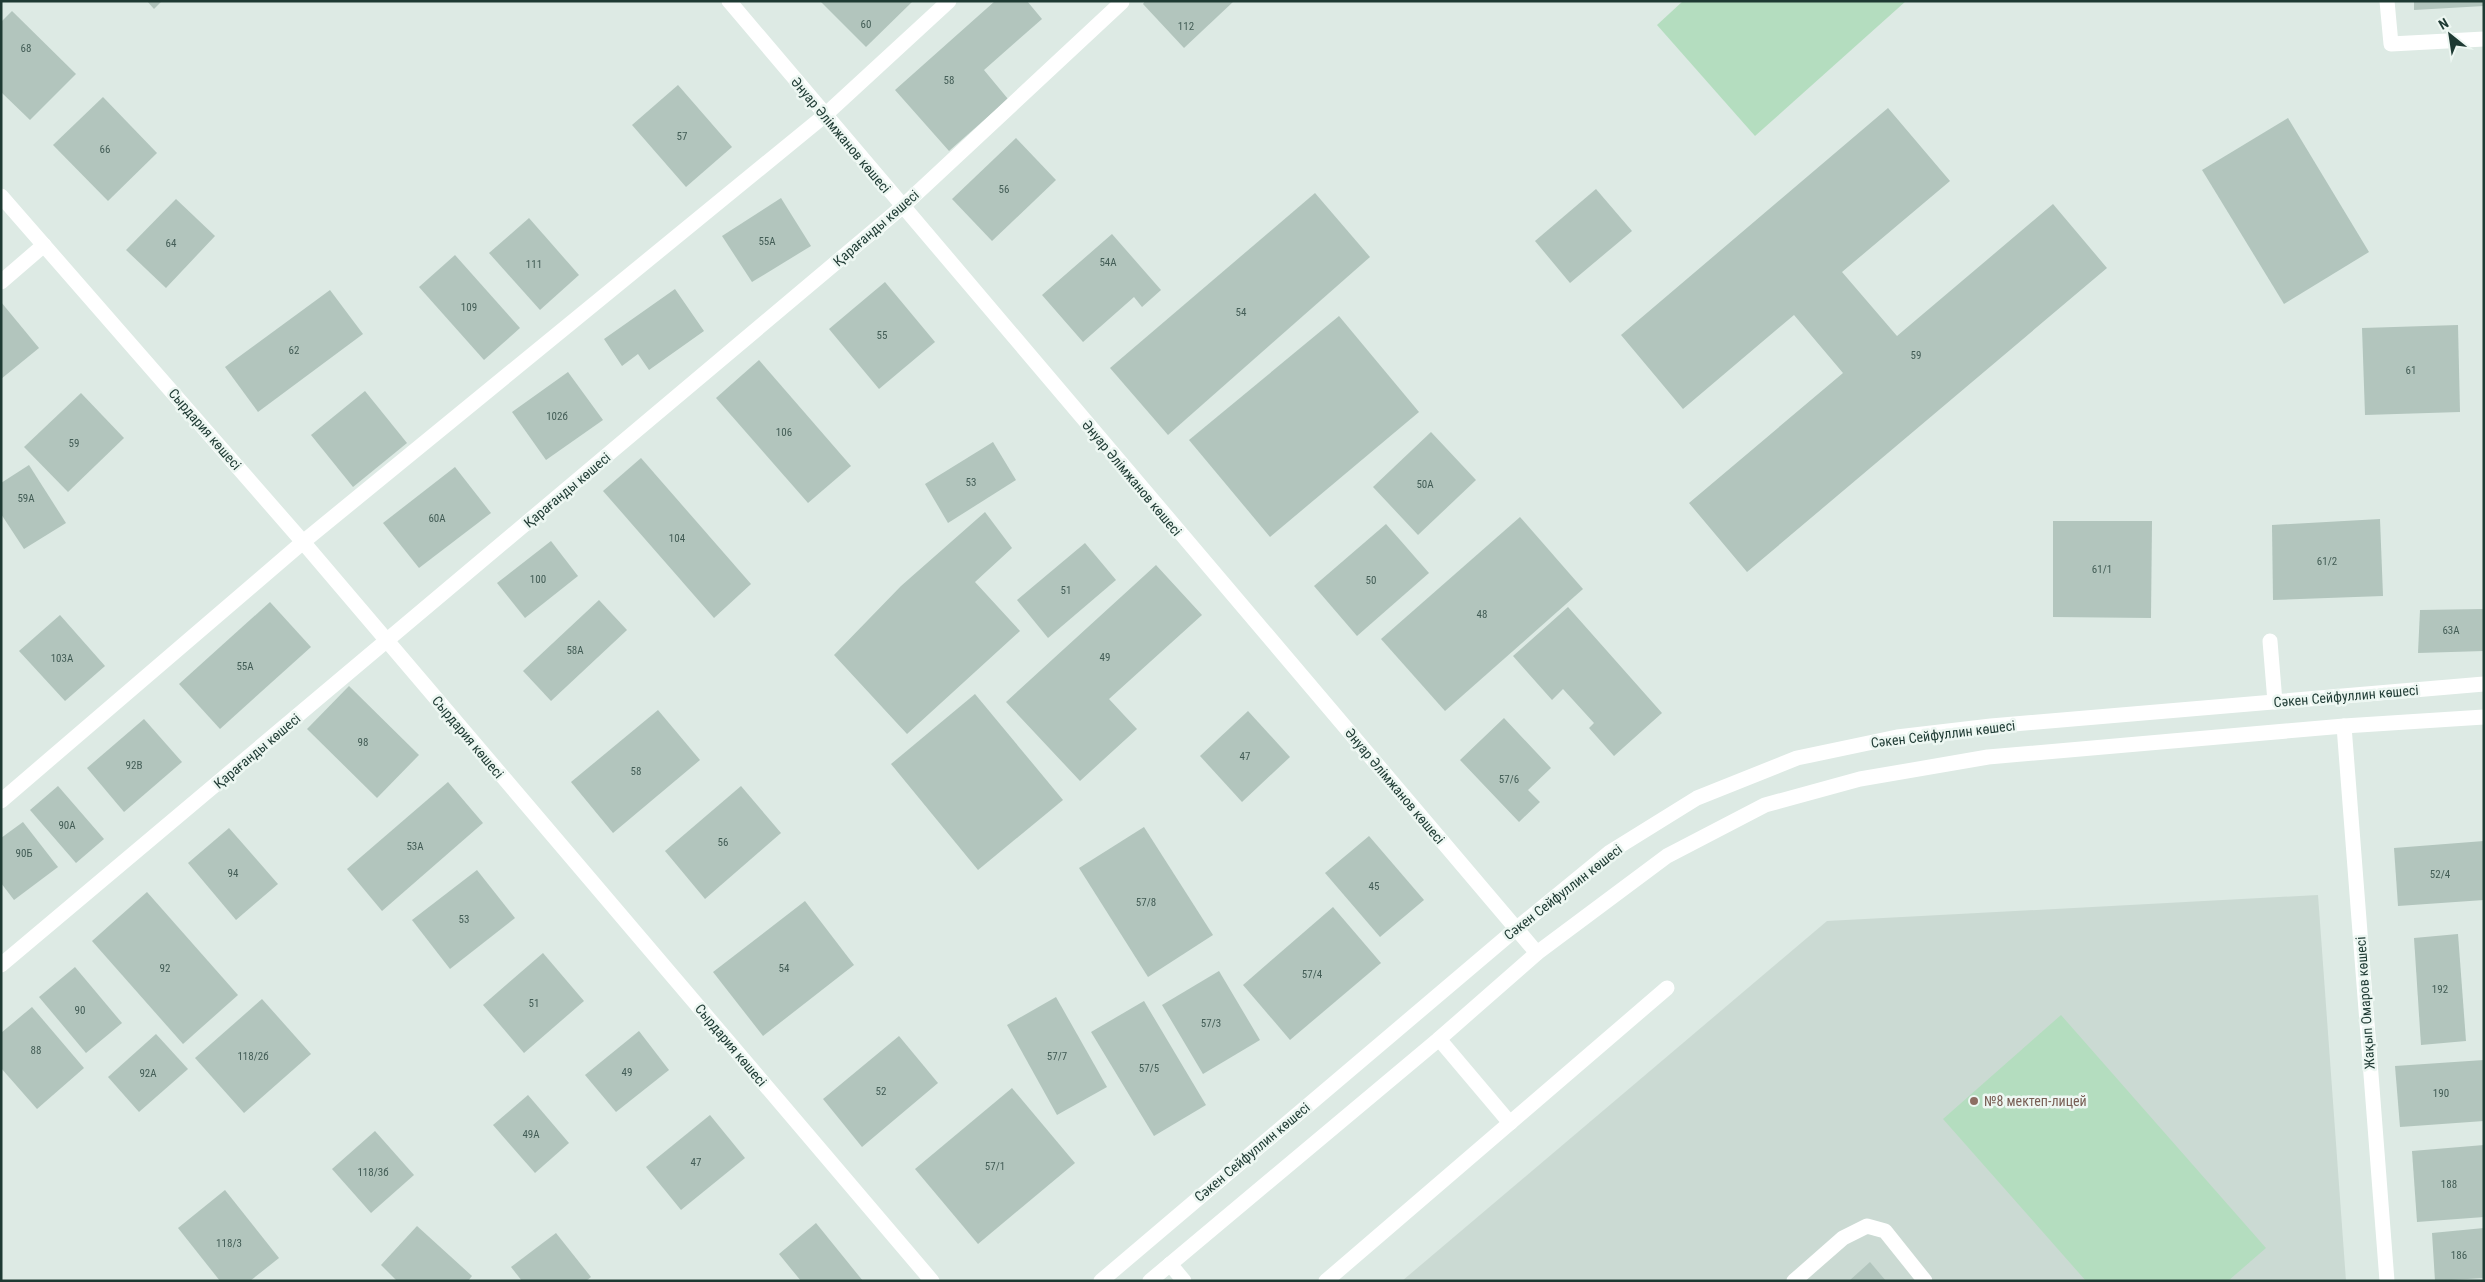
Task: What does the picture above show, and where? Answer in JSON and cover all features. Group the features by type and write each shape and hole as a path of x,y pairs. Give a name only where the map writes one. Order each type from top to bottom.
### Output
{"street":[{"name":"Әнуар Әлімжанов көшесі","path":"729,1 824,116 1537,953"},
{"path":"1,801 303,542 824,116 949,1"},
{"path":"2387,1 2391,44 2484,39"},
{"name":"Қарағанды көшесі","path":"1,966 388,642 902,207 1122,2"},
{"name":"Сырдария көшесі","path":"1,196 303,542 932,1281"},
{"path":"1,282 44,245"},
{"path":"2270,641 2275,702"},
{"name":"Сәкен Сейфуллин көшесі","path":"1101,1281 1516,929 1610,852 1697,798 1797,758 1897,737 2484,684"},
{"name":"Сәкен Сейфуллин көшесі","path":"1150,1281 1439,1039 1537,953 1667,856 1765,805 1850,781 1988,757 2344,726 2484,717"},
{"name":"Жақып Омаров көшесі","path":"2344,726 2387,1281"},
{"path":"1326,1281 1667,988"},
{"path":"1439,1039 1510,1123"},
{"path":"1794,1281 1843,1238 1868,1226 1885,1231 1925,1281"},
{"path":"1170,1264 1184,1281"}],"shaded area":[{"name":"№8 мектеп-лицей","path":"2318,895 2346,1281 1402,1281 1827,921"}],"green space":[{"path":"1683,1 1906,1 1755,136 1657,25"},
{"path":"2061,1015 2266,1248 2228,1281 2086,1281 1943,1119"}],"building":[{"path":"147,1 162,1 154,9"},
{"path":"820,1 913,1 866,47"},
{"path":"995,1 1027,1 1042,19 984,70 1008,99 949,151 895,90"},
{"path":"1145,1 1234,1 1184,48 1143,4"},
{"path":"2414,1 2484,1 2484,6 2414,10"},
{"path":"12,11 76,74 30,120 1,92 1,22"},
{"path":"678,85 732,147 686,187 632,125"},
{"path":"103,97 157,153 108,201 53,145"},
{"path":"1888,108 1950,181 1842,272 1897,336 2053,204 2107,268 1747,572 1689,503 1843,373 1794,315 1683,409 1621,335"},
{"path":"2288,118 2369,252 2284,304 2202,170"},
{"path":"1016,138 1056,180 992,241 952,199"},
{"path":"1596,189 1632,231 1570,283 1535,241"},
{"path":"1315,193 1370,257 1168,435 1110,368"},
{"path":"781,198 811,246 752,282 722,236"},
{"path":"176,199 215,236 166,288 126,250"},
{"path":"529,218 579,275 540,310 489,253"},
{"path":"1112,234 1161,290 1142,307 1134,297 1083,342 1042,295"},
{"path":"455,255 520,328 484,360 419,287"},
{"path":"885,282 935,342 879,389 829,329"},
{"path":"675,289 704,331 649,370 638,354 622,366 604,339"},
{"path":"330,290 363,334 258,412 225,367"},
{"path":"1,302 39,348 1,379"},
{"path":"1339,316 1419,412 1270,537 1189,440"},
{"path":"2458,325 2460,412 2365,415 2362,328"},
{"path":"759,360 851,466 808,503 716,398"},
{"path":"568,372 603,420 546,460 512,412"},
{"path":"365,391 407,443 353,487 311,435"},
{"path":"81,393 124,438 68,492 24,447"},
{"path":"1431,432 1476,480 1418,535 1373,487"},
{"path":"993,442 1016,480 948,523 925,484"},
{"path":"641,458 751,584 714,618 603,491"},
{"path":"29,465 66,523 24,549 1,514 1,483"},
{"path":"455,467 491,513 419,568 383,523"},
{"path":"985,512 1012,548 975,582 1020,631 907,734 834,655 901,586"},
{"path":"1520,517 1583,589 1445,711 1381,639"},
{"path":"2380,519 2383,596 2273,600 2272,525"},
{"path":"2053,521 2152,521 2151,618 2053,617"},
{"path":"1386,524 1429,573 1357,636 1314,586"},
{"path":"551,541 578,576 525,618 497,583"},
{"path":"1085,543 1116,580 1048,638 1017,600"},
{"path":"1156,565 1202,615 1109,699 1137,729 1080,781 1006,702"},
{"path":"599,600 627,630 551,701 523,671"},
{"path":"270,602 311,647 220,729 179,684"},
{"path":"1568,607 1662,713 1614,756 1589,728 1594,723 1563,689 1552,700 1513,656"},
{"path":"2484,609 2484,651 2418,653 2420,610"},
{"path":"60,615 105,666 65,701 19,651"},
{"path":"349,686 419,755 377,798 307,729"},
{"path":"975,694 1063,800 978,870 891,764"},
{"path":"658,710 700,760 613,833 571,782"},
{"path":"1248,711 1290,757 1242,802 1200,756"},
{"path":"1504,718 1551,768 1528,790 1540,802 1519,822 1460,760"},
{"path":"144,719 182,762 124,812 87,768"},
{"path":"448,782 483,823 382,911 347,869"},
{"path":"58,786 104,839 76,863 30,810"},
{"path":"741,786 781,833 705,899 665,851"},
{"path":"23,822 58,867 14,900 1,883 1,838"},
{"path":"1144,827 1213,935 1148,977 1079,868"},
{"path":"229,828 278,884 236,920 188,863"},
{"path":"1369,836 1424,900 1380,937 1325,873"},
{"path":"2484,841 2484,900 2398,906 2394,848"},
{"path":"477,870 515,918 450,969 412,920"},
{"path":"147,892 238,995 183,1044 92,941"},
{"path":"805,901 854,965 763,1036 713,972"},
{"path":"1333,907 1381,963 1290,1040 1243,985"},
{"path":"2458,934 2466,1041 2421,1045 2414,938"},
{"path":"543,953 584,1001 524,1053 483,1005"},
{"path":"75,967 122,1023 86,1053 39,997"},
{"path":"1219,971 1260,1040 1203,1074 1162,1005"},
{"path":"1056,997 1107,1087 1057,1115 1007,1025"},
{"path":"262,999 311,1054 244,1113 195,1058"},
{"path":"1144,1001 1206,1105 1154,1136 1091,1032"},
{"path":"32,1007 84,1068 37,1109 1,1068 1,1033"},
{"path":"639,1031 669,1070 616,1112 585,1075"},
{"path":"156,1034 188,1069 139,1112 108,1077"},
{"path":"899,1036 938,1083 862,1147 823,1099"},
{"path":"2484,1060 2484,1121 2400,1127 2395,1066"},
{"path":"1012,1088 1075,1163 978,1244 915,1169"},
{"path":"528,1095 569,1143 535,1173 493,1125"},
{"path":"710,1115 745,1158 681,1210 646,1167"},
{"path":"375,1131 414,1175 371,1213 332,1169"},
{"path":"2484,1145 2484,1217 2417,1222 2412,1151"},
{"path":"225,1190 279,1258 250,1281 220,1281 178,1228"},
{"path":"816,1223 863,1281 801,1281 779,1254"},
{"path":"417,1226 472,1276 468,1281 397,1281 381,1265"},
{"path":"2484,1228 2484,1278 2435,1281 2432,1233"},
{"path":"556,1233 591,1277 586,1281 522,1281 511,1267"},
{"path":"1870,1262 1886,1281 1849,1281"}],"place":[{"name":"№8 мектеп-лицей","path":"1974,1101"}]}
